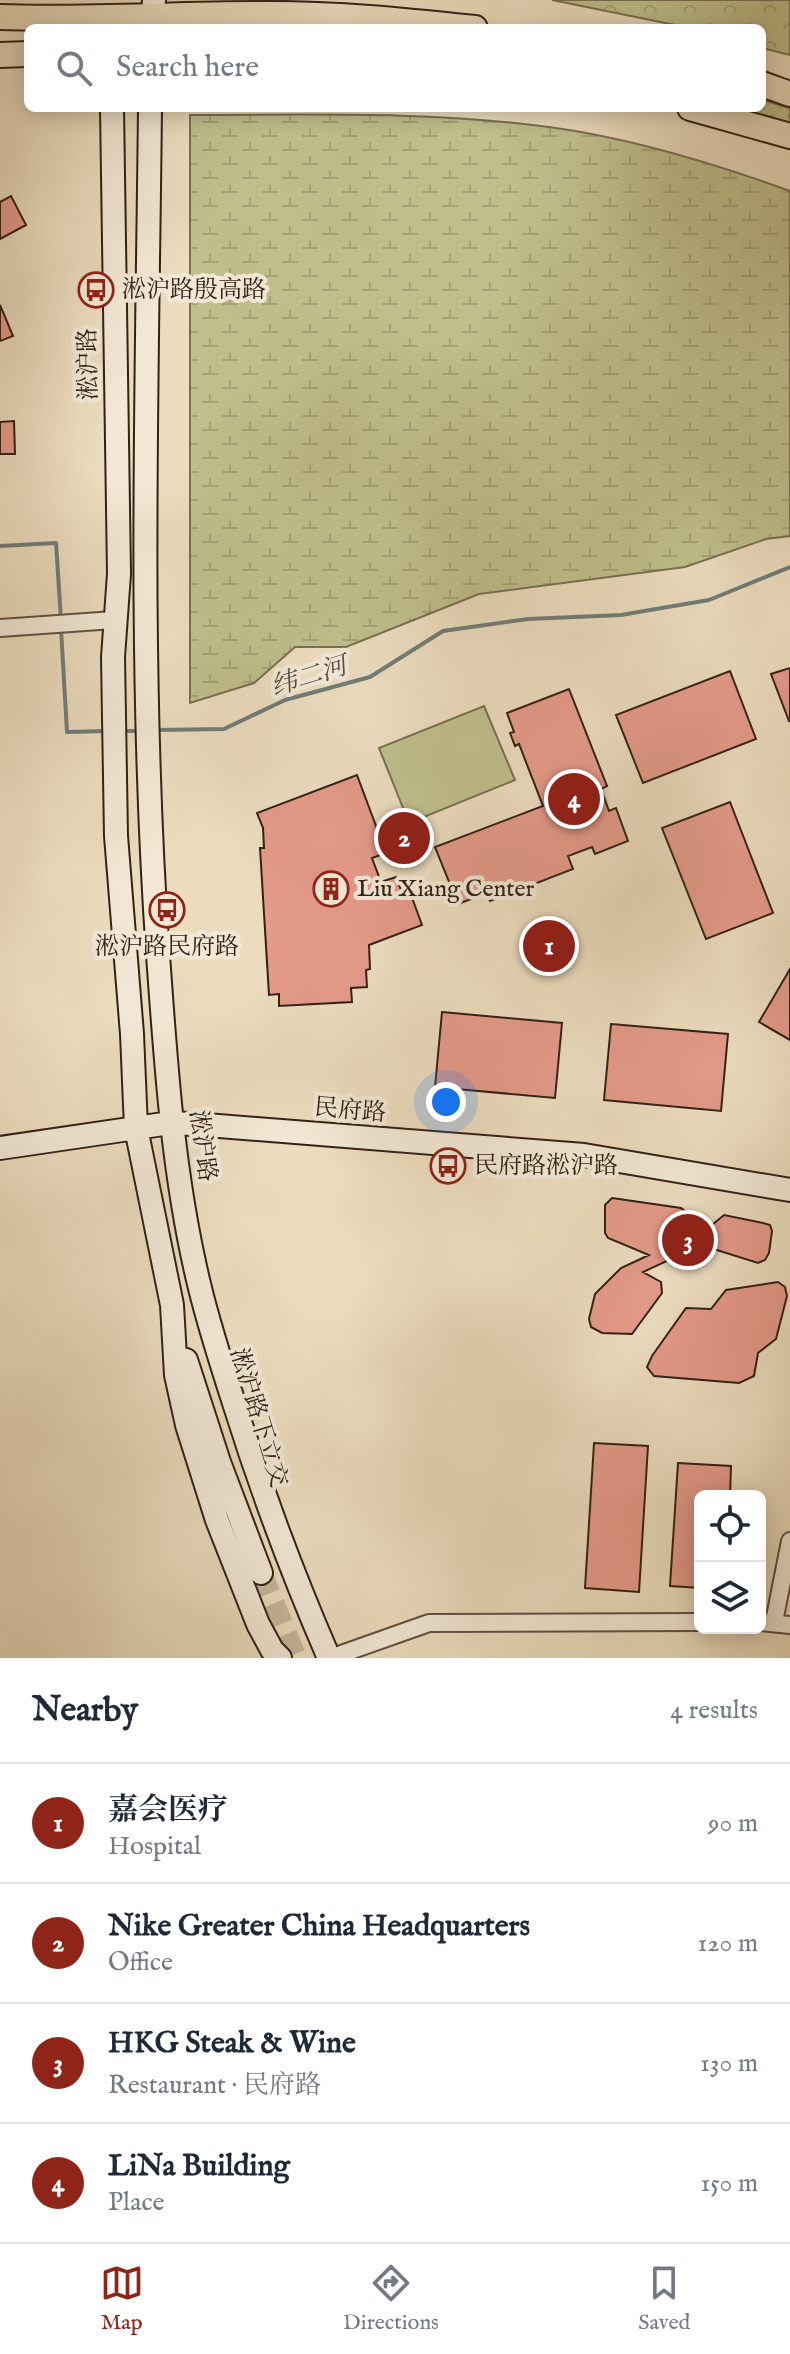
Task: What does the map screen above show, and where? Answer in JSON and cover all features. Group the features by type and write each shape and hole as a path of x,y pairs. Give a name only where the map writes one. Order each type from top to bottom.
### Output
{"main road":[{"path":"0,17 354,15 438,24"},
{"path":"0,55 24,54"},
{"path":"766,85 790,94"},
{"name":"淞沪路","path":"112,112 119,574 115,620 116,836 132,1034 136,1128 172,1305 176,1375 187,1425 217,1520 258,1624 280,1658"},
{"name":"淞沪路","path":"150,112 145,619 151,856 170,1123 198,1282 210,1327 267,1507 329,1658"},
{"path":"704,112 790,136"},
{"name":"民府路","path":"0,1148 170,1123 584,1155 790,1190"},
{"name":"淞沪路下立交","path":"172,1305 201,1410 271,1569 210,1352 198,1282"}],"street":[{"path":"3,628 145,619"},
{"path":"775,1623 790,1541"},
{"path":"329,1658 429,1623 694,1622"}],"green space":[{"path":"552,0 790,0 790,55 766,49 766,24 670,24"},
{"path":"766,101 790,108 790,123 753,112 766,112"},
{"path":"190,115 415,116 549,127 671,153 790,191 790,536 766,539 685,567 479,594 346,647 295,647 254,683 190,703"},
{"path":"484,706 515,780 409,823 379,748"}],"building":[{"path":"11,196 26,225 0,239 0,202"},
{"path":"0,305 13,336 0,341"},
{"path":"14,421 15,454 0,454 0,422"},
{"path":"790,668 790,721 789,721 771,674"},
{"path":"730,671 756,739 643,783 616,715"},
{"path":"569,689 607,786 601,789 609,811 616,808 628,841 595,854 592,847 568,856 573,869 490,901 487,893 458,904 435,847 543,806 519,744 515,746 507,713"},
{"name":"Liu Xiang Center","path":"357,775 386,853 372,858 381,882 396,877 404,898 411,895 422,925 369,945 367,987 351,988 352,1002 279,1006 279,994 269,995 260,848 264,848 263,828 257,813"},
{"path":"730,802 773,913 706,939 662,828"},
{"path":"790,969 790,1040 759,1022"},
{"path":"442,1012 562,1023 555,1098 435,1087"},
{"path":"611,1024 728,1034 721,1111 604,1100"},
{"path":"612,1198 681,1208 707,1229 724,1215 770,1225 769,1253 765,1260 758,1263 701,1245 643,1272 661,1282 662,1293 632,1334 602,1333 591,1327 589,1319 595,1294 621,1268 649,1255 608,1238 605,1233 605,1205"},
{"path":"778,1282 785,1287 787,1296 776,1339 758,1353 754,1376 739,1383 654,1376 647,1367 686,1308 711,1309 726,1290"},
{"path":"594,1443 648,1446 639,1592 585,1588"},
{"path":"678,1463 731,1466 730,1490 694,1490 694,1588 670,1586"}],"waterway":[{"name":"纬二河","path":"0,546 56,543 61,620"},
{"name":"纬二河","path":"156,730 224,729 285,700 370,677 443,631 528,619 621,615 709,600 790,567"},
{"name":"纬二河","path":"61,629 67,732 107,731"},
{"name":"纬二河","path":"120,731 139,731"}],"tunnel":[{"path":"261,1573 296,1658"}],"place":[{"name":"淞沪路殷高路","path":"96,290"},
{"name":"LiNa Building","path":"574,799"},
{"name":"Nike Greater China Headquarters","path":"404,838"},
{"name":"Liu Xiang Center","path":"331,889"},
{"name":"淞沪路民府路","path":"167,910"},
{"name":"嘉会医疗","path":"549,946"},
{"name":"民府路淞沪路","path":"448,1166"},
{"name":"HKG Steak & Wine","path":"688,1240"}]}
